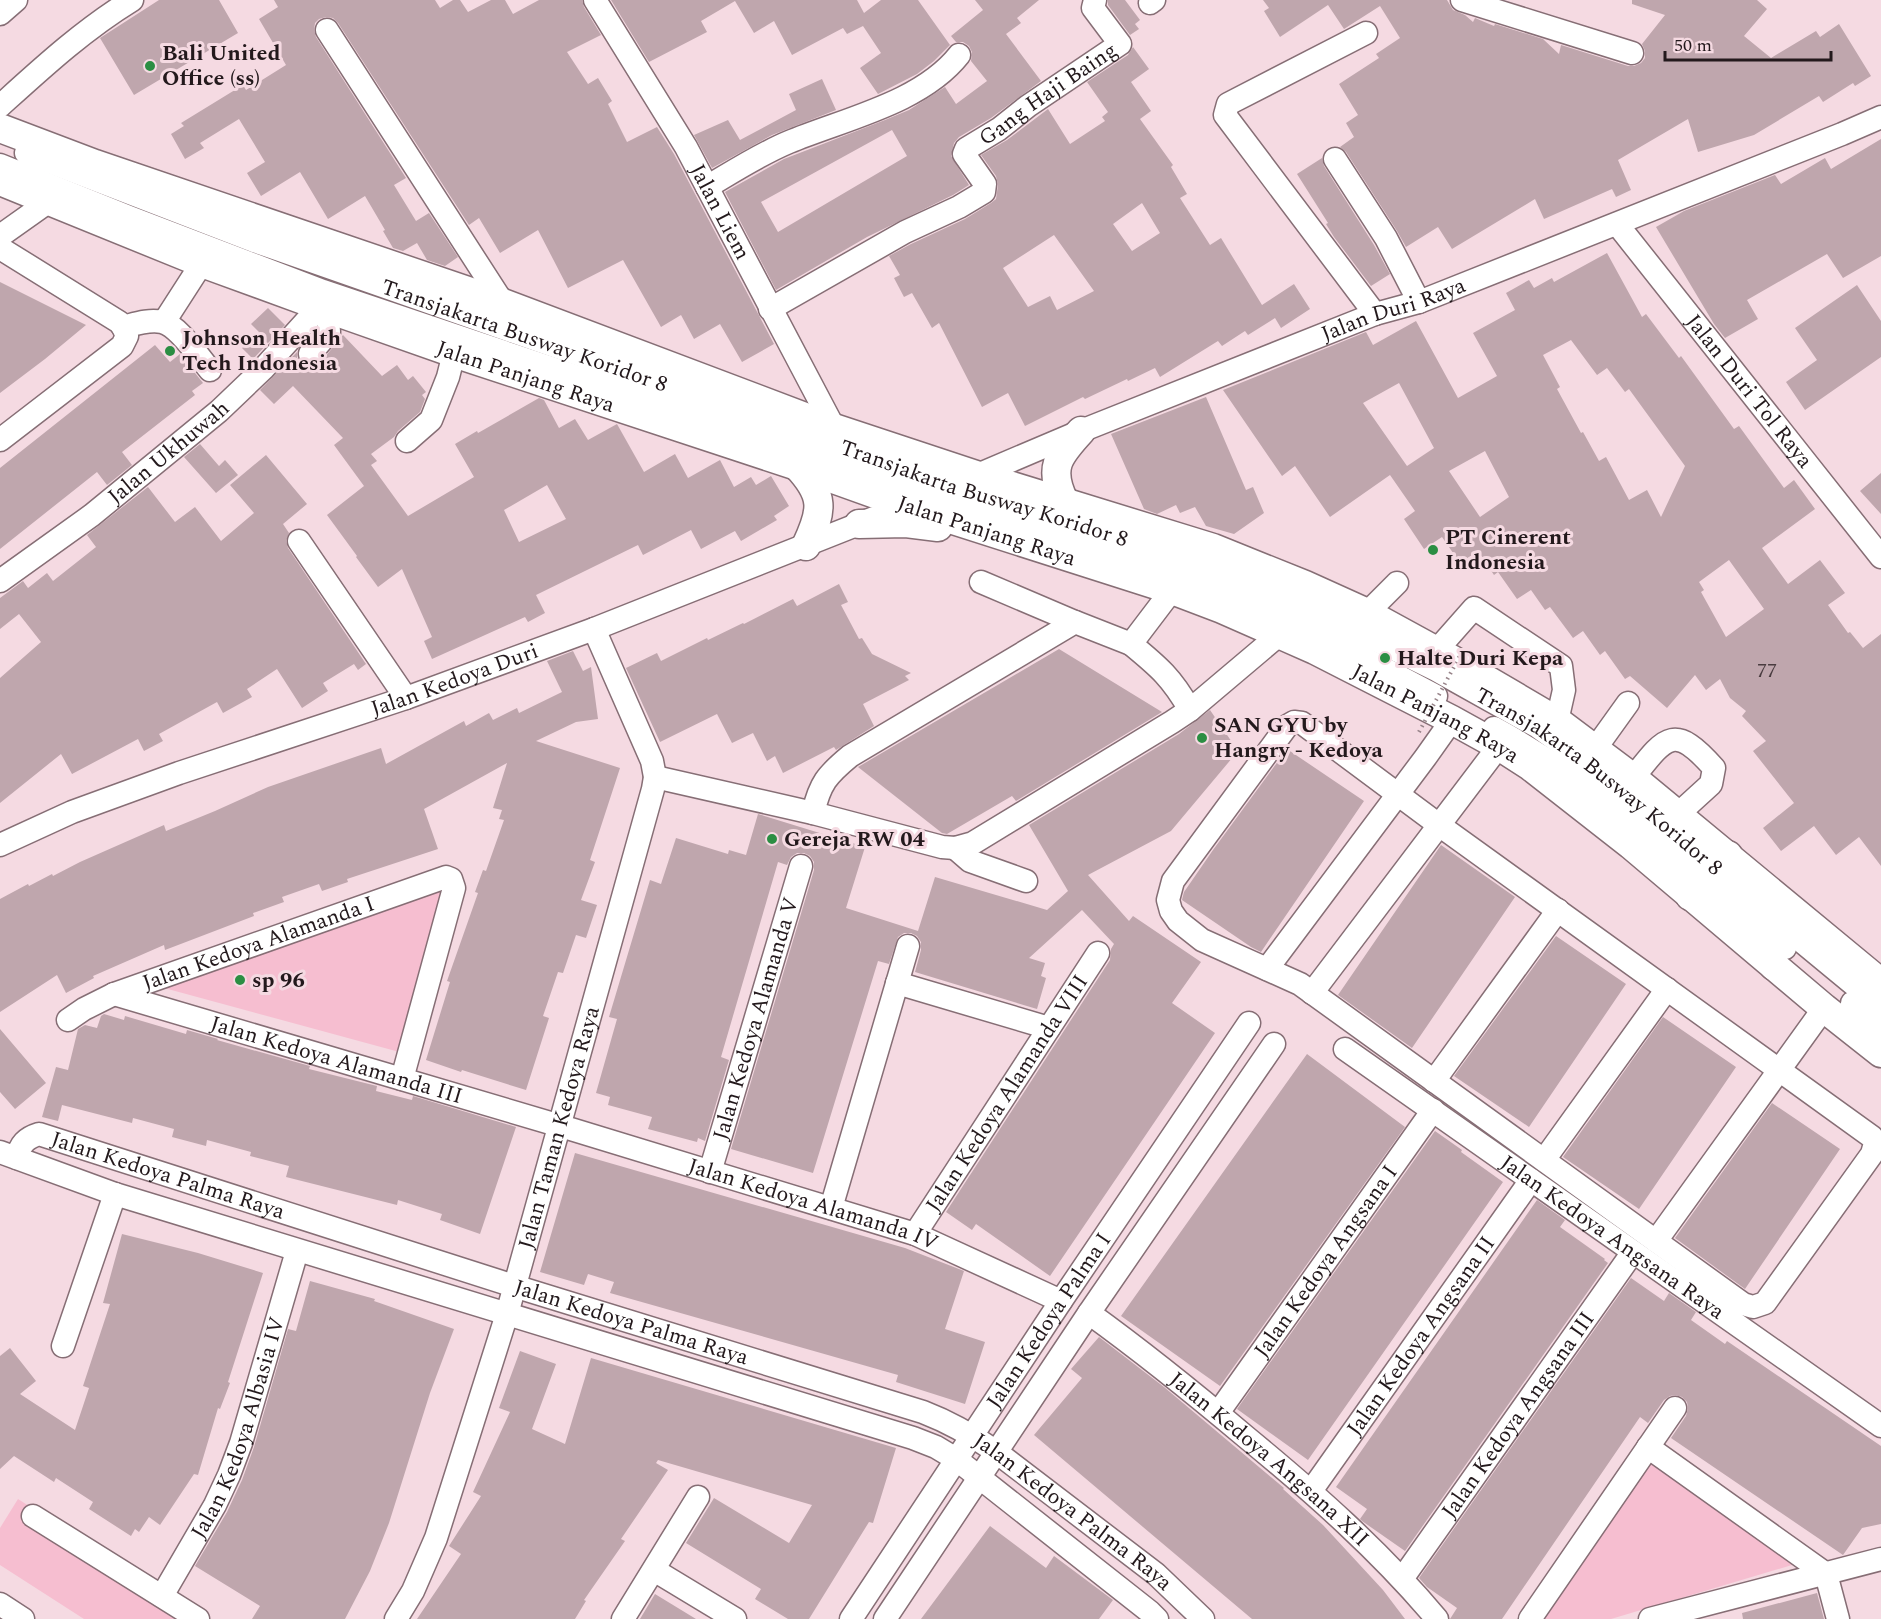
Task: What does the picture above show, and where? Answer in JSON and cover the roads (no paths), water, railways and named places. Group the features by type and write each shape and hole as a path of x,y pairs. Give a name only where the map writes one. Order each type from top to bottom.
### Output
{"main road":[{"path":"0,128 95,164 503,303 834,428 976,475 1212,548 1305,585 1449,650 1557,721 1633,778 1881,983"},
{"name":"Jalan Panjang Raya","path":"0,181 202,263 323,307 454,353 797,466 918,500 1003,534 1172,590 1280,634 1452,720 1530,766 1631,845 1690,897 1881,1053"},
{"path":"1064,501 1059,489 1056,466 1061,454 1081,431"},
{"path":"797,466 810,480 819,503 815,526 806,546"},
{"path":"859,524 906,523 1003,534"},
{"path":"1690,897 1710,903 1730,892 1736,871 1728,855"},
{"path":"1774,966 1770,952 1778,933 1798,924 1812,927"}],"street":[{"path":"0,14 16,0"},
{"path":"0,106 63,49 132,0"},
{"name":"Jalan Liem","path":"595,0 686,147 834,428"},
{"name":"Gang Haji Baing","path":"770,309 905,232 959,207 984,192 985,184 964,154 966,149 999,129 1028,106 1120,44 1093,8 1095,0"},
{"path":"1462,0 1632,53"},
{"path":"327,30 503,303"},
{"path":"1366,33 1228,104 1226,115 1375,315"},
{"path":"707,187 787,143 899,99 938,77 959,55"},
{"name":"Jalan Duri Raya","path":"918,500 1081,431 1375,315 1419,302 1881,117"},
{"name":"Transjakarta Busway Koridor 8","path":"0,142 254,241 951,486 1056,517 1250,583 1351,628 1427,666 1538,727 1592,766 1674,832 1730,892"},
{"path":"1335,159 1386,238 1419,302"},
{"name":"Transjakarta Busway Koridor 8","path":"0,165 323,291 918,500 1188,578 1332,641 1502,732 1553,763 1730,892 1881,1027"},
{"path":"0,236 48,202"},
{"name":"Jalan Duri Tol Raya","path":"1617,224 1881,557"},
{"path":"0,248 119,322 127,336 122,346 0,440"},
{"path":"164,322 202,263"},
{"path":"310,354 329,332 323,307"},
{"name":"Jalan Ukhuwah","path":"0,581 92,515 219,411 323,307"},
{"path":"123,327 150,321 164,322 179,333 210,370"},
{"path":"407,441 431,420 454,353"},
{"name":"Jalan Kedoya Duri","path":"0,846 72,812 179,772 405,698 594,629 918,500"},
{"path":"299,541 405,698"},
{"path":"981,582 1131,644 1160,667 1176,686 1190,710"},
{"path":"1366,613 1397,583"},
{"path":"1131,644 1172,590"},
{"path":"1449,650 1474,608 1561,666 1564,690 1557,721"},
{"path":"813,813 817,793 829,773 850,756 1075,622"},
{"path":"594,629 652,761 655,777 813,813 942,847 955,848 973,843 1190,710 1280,634"},
{"path":"1595,749 1628,703"},
{"path":"1267,969 1452,720"},
{"path":"1294,722 1302,723 1398,794 1872,1137 1875,1149 1765,1303 1760,1306 1743,1304 1300,984 1202,940 1178,921 1171,911 1168,900 1173,881 1287,726 1294,722"},
{"path":"1633,778 1659,747 1675,738 1686,742 1702,754 1714,768 1712,784 1677,815"},
{"path":"1312,993 1499,746"},
{"name":"Jalan Taman Kedoya Raya","path":"396,1619 412,1591 436,1538 507,1314 650,802 655,777"},
{"path":"955,848 970,861 1026,881"},
{"name":"Jalan Kedoya Alamanda V","path":"710,1172 801,866"},
{"name":"Jalan Kedoya Alamanda I","path":"68,1020 114,994 442,878 451,879 454,888 402,1079"},
{"path":"1434,1081 1558,910"},
{"name":"Transjakarta Busway Koridor 8","path":"1778,933 1881,1008"},
{"path":"831,1208 908,946"},
{"name":"Jalan Kedoya Alamanda VIII","path":"915,1234 1098,953"},
{"path":"897,983 1049,1028"},
{"path":"1544,1160 1667,989"},
{"name":"Jalan Kedoya Alamanda III","path":"114,994 559,1125"},
{"path":"1656,1241 1824,1008"},
{"name":"Jalan Kedoya Palma I","path":"851,1619 1061,1301 1249,1023"},
{"name":"Jalan Kedoya Palma I","path":"885,1619 995,1451 1274,1044"},
{"name":"Jalan Kedoya Angsana Raya","path":"1345,1049 1881,1426"},
{"name":"Jalan Kedoya Angsana I","path":"1218,1413 1433,1110"},
{"name":"Jalan Kedoya Alamanda IV","path":"559,1125 915,1234 1061,1301"},
{"name":"Jalan Kedoya Palma Raya","path":"1151,1616 956,1459 913,1437 297,1251 115,1194 8,1155 31,1136 39,1134 948,1422 995,1451 1156,1574 1203,1619"},
{"path":"1153,1164 1179,1182"},
{"name":"Jalan Kedoya Angsana II","path":"1311,1491 1531,1180"},
{"path":"63,1346 115,1194"},
{"name":"Jalan Kedoya Albasia IV","path":"162,1596 215,1505 229,1475 241,1443 297,1251"},
{"name":"Jalan Kedoya Angsana III","path":"1402,1579 1633,1252"},
{"name":"Jalan Kedoya Angsana XII","path":"1089,1313 1218,1413 1311,1491 1402,1579 1437,1619"},
{"path":"1530,1619 1675,1408"},
{"path":"1648,1447 1826,1574 1838,1619"},
{"path":"623,1619 698,1497"},
{"path":"33,1516 198,1619"},
{"path":"1650,1619 1881,1559"},
{"path":"654,1570 735,1619"},
{"path":"0,1604 23,1619"}],"place":[{"name":"Bali United Office (ss)","path":"150,66"},
{"name":"Johnson Health Tech Indonesia","path":"170,351"},
{"name":"PT Cinerent Indonesia","path":"1433,550"},
{"name":"Halte Duri Kepa","path":"1385,658"},
{"name":"SAN GYU by Hangry - Kedoya","path":"1202,738"},
{"name":"Gereja RW 04","path":"772,839"},
{"name":"sp 96","path":"240,980"}]}
